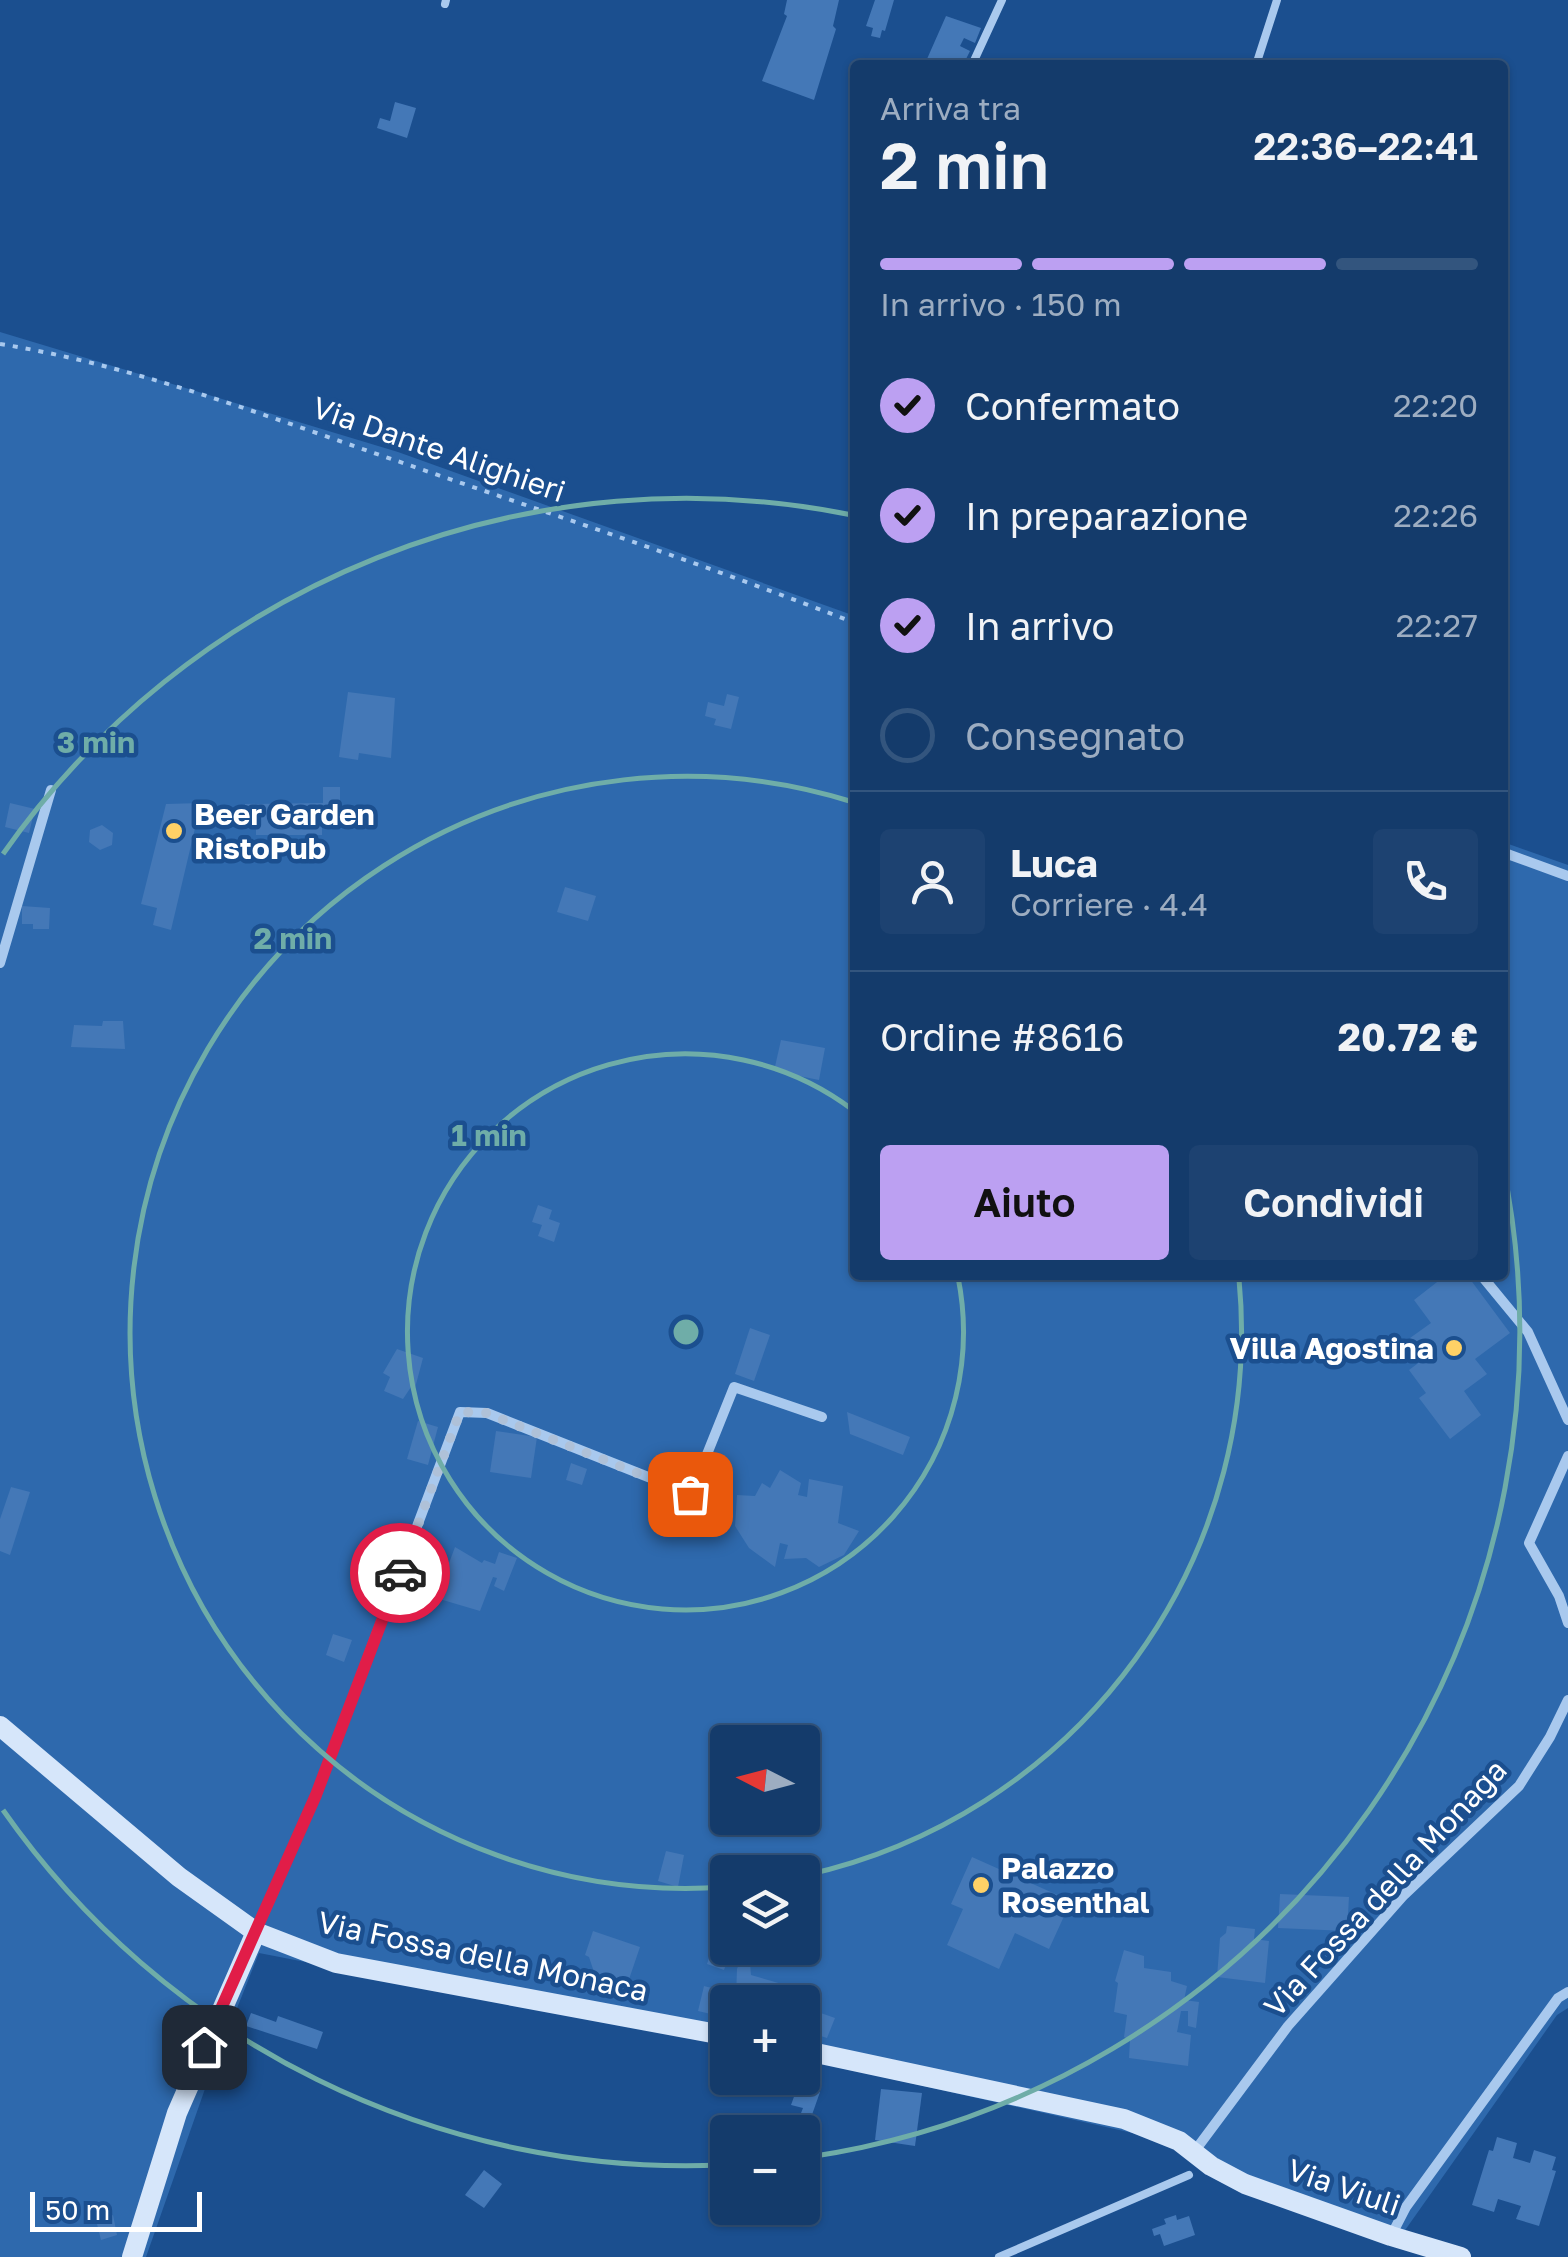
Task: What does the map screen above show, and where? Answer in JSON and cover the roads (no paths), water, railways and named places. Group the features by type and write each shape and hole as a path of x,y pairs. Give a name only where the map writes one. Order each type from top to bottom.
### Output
{"street":[{"path":"0,963 51,790"},
{"path":"1508,854 1568,876"},
{"path":"1485,1280 1528,1332 1568,1420"},
{"path":"132,2257 177,2113 316,1795 460,1412 486,1413 690,1494 734,1387 822,1417"},
{"path":"1568,1456 1529,1543 1560,1596 1568,1623"},
{"name":"Via Fossa della Monaga","path":"1197,2166 1300,2012 1404,1895 1519,1786 1550,1738 1568,1700"},
{"name":"Via Fossa della Monaca","path":"0,1726 180,1877 256,1932 336,1963 710,2033"},
{"path":"1390,2236 1417,2190 1558,1998 1568,1992"},
{"path":"820,2054 1124,2119 1179,2141 1197,2166"},
{"name":"Via Viuli","path":"1197,2166 1390,2236 1461,2257"}],"lane":[{"path":"974,60 1002,0"},
{"path":"1258,60 1278,0"},
{"path":"999,2257 1197,2166"}],"place":[{"name":"Beer Garden RistoPub","path":"174,831"},
{"name":"Villa Agostina","path":"1454,1348"},
{"name":"Palazzo Rosenthal","path":"981,1885"}]}
